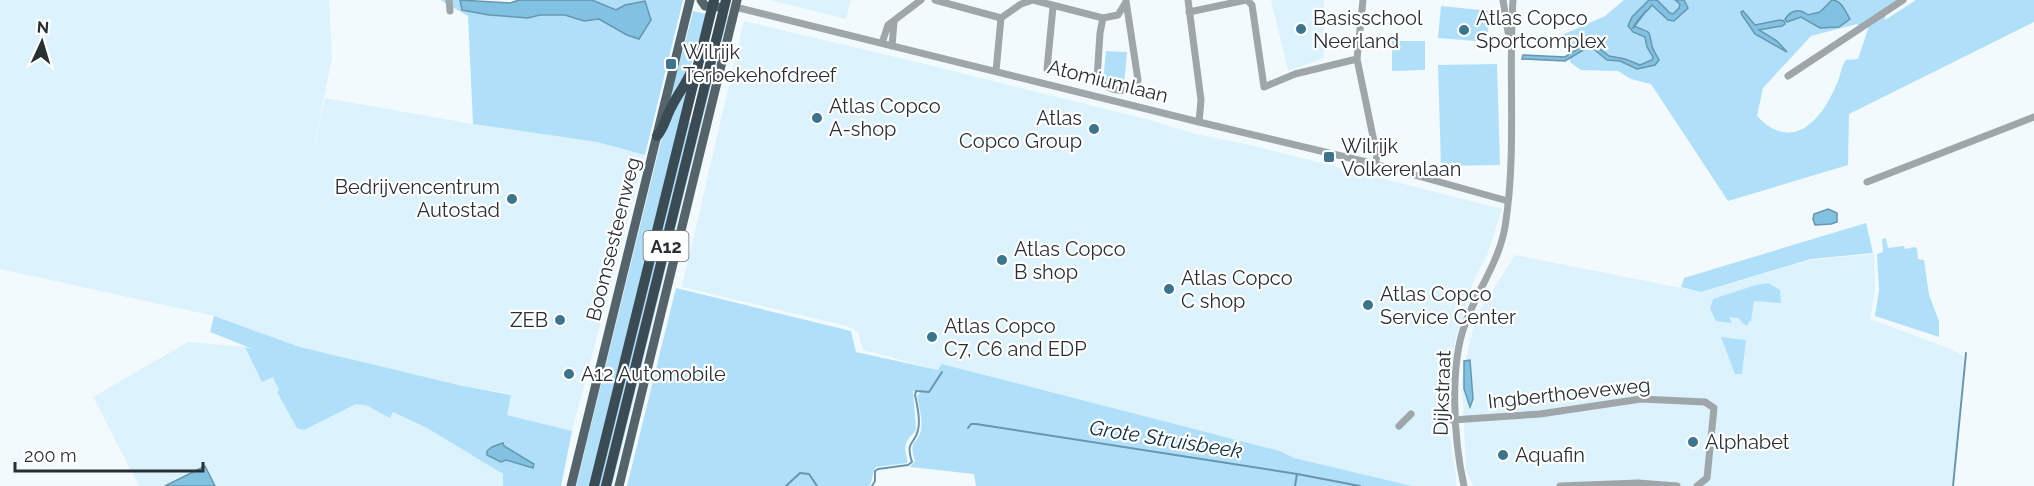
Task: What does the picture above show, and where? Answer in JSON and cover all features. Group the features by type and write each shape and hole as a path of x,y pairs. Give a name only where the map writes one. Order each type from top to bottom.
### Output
{"highway":[{"name":"A12","path":"606,486 730,3"},
{"name":"A12","path":"594,486 713,4"},
{"path":"657,135 663,129 671,106 685,85 694,64 699,60"}],"main road":[{"name":"Boomsesteenweg","path":"571,486 690,0"},
{"path":"701,0 705,6 713,4"},
{"path":"619,486 730,3"},
{"name":"Atomiumlaan","path":"713,4 730,3"}],"street":[{"path":"449,0 450,11"},
{"path":"882,43 888,25 921,0"},
{"path":"935,0 1001,18"},
{"path":"996,71 1001,18 1021,4 1033,0 1103,18 1118,15 1126,1"},
{"path":"1188,0 1201,100 1199,122"},
{"path":"1189,12 1247,0 1251,5 1263,87 1295,74 1357,58"},
{"path":"1363,0 1357,58 1377,156 1375,164"},
{"path":"1503,0 1510,46"},
{"path":"1510,46 1513,0"},
{"path":"1788,76 1903,0"},
{"path":"1103,18 1096,74 1098,81 1105,87 1126,92 1134,89 1138,80 1126,1"},
{"name":"Atomiumlaan","path":"730,3 892,46 1375,164 1508,201"},
{"path":"1047,69 1053,7"},
{"path":"892,46 894,22"},
{"name":"Dijkstraat","path":"1464,486 1453,420 1457,359 1460,339 1470,312 1496,258 1504,230 1511,162 1510,46"},
{"path":"1867,183 2034,117"},
{"name":"Ingberthoeveweg","path":"1453,420 1540,414 1641,399 1705,402 1714,408 1707,478 1697,486"},
{"path":"1399,426 1411,414"},
{"path":"1560,486 1638,483 1677,486"}],"shaded area":[{"path":"0,0 329,0 332,58 311,160 325,98 473,124 597,142 645,155 572,431 507,415 511,394 463,386 300,347 214,316 0,269"},
{"path":"440,0 460,0 462,11 528,18 540,15 565,15 584,21 599,19 627,35 616,11 592,0 683,0 645,155 597,142 473,124 468,16"},
{"path":"460,0 510,3 519,0 592,0 616,10 625,5 645,1 651,20 639,39 599,19 584,21 565,15 540,15 528,18 489,15 462,10"},
{"path":"769,0 851,0 846,19"},
{"name":"Basisschool Neerland","path":"1271,0 1324,0 1324,58 1288,71"},
{"path":"1624,0 1903,0 1886,12 1885,20 1916,0 2034,0 2034,22 1849,114 1848,165 1728,201 1651,84 1631,79 1618,71 1581,70 1571,63 1560,36 1605,16","holes":["1870,23 1858,59 1846,60 1832,95 1816,119 1806,127 1795,132 1783,132 1770,127 1757,116 1763,88 1811,36 1857,24 1860,28"]},
{"path":"1649,0 1657,0 1673,14 1680,4 1675,0 1684,0 1688,8 1674,21 1668,20 1652,5 1634,26 1649,34 1659,60 1655,65 1637,69 1620,61 1607,60 1590,46 1565,61 1522,59 1523,55 1565,57 1590,41 1609,56 1640,65 1652,60 1653,57 1647,47 1645,37 1633,32 1628,26 1632,17"},
{"path":"1832,0 1841,5 1850,19 1839,27 1820,28 1801,17 1787,22 1785,19 1795,11 1808,15 1820,12"},
{"name":"Atlas Copco Sportcomplex","path":"1441,6 1490,11 1487,42 1438,38"},
{"path":"693,11 707,14 687,77 668,110 673,85"},
{"path":"1743,11 1755,25 1784,21 1785,24 1782,26 1759,30 1777,41 1787,52 1755,34 1742,15"},
{"path":"726,16 728,16 612,486 610,486"},
{"path":"744,21 937,67 1146,119 1196,134 1246,144 1502,209 1488,253 1474,280 1454,344 1448,423 1456,486 1412,486 1293,458 1280,451 943,364 938,370 863,350 858,332 847,326 682,287"},
{"path":"1392,41 1425,41 1425,70 1392,71"},
{"path":"1106,51 1127,52 1124,86 1103,80"},
{"path":"1497,64 1500,165 1441,166 1438,65"},
{"path":"689,81 590,486 576,486 665,125"},
{"path":"688,122 692,123 603,486 598,486"},
{"path":"1828,209 1837,213 1837,222 1815,225 1814,214"},
{"path":"1866,223 1873,253 1811,259 1701,292 1681,287 1684,278"},
{"path":"1886,238 1888,248 1915,247 1918,259 1924,260 1929,295 1939,321 1939,337 1875,316 1879,290 1877,254 1883,252 1882,239"},
{"path":"1874,254 1875,289 1870,319 1953,350 1964,357 1952,486 1473,486 1466,470 1462,378 1476,316 1515,255 1701,292 1811,260"},
{"path":"1768,283 1780,290 1781,303 1754,301 1751,321 1748,325 1738,318 1729,317 1732,323 1716,321 1710,309 1713,299"},
{"path":"676,288 851,331 856,352 938,370 942,364 1280,451 1294,458 1412,486 976,486 974,474 910,467 915,461 912,449 921,430 917,396 922,391 913,391 916,430 905,445 907,463 876,467 869,486 627,486"},
{"path":"214,316 300,347 463,386 511,395 507,415 572,431 561,486 503,486 503,474 427,428 393,412 390,418 366,405 356,404 304,430 297,428 277,392 279,390 273,377 262,382 245,347 253,349 210,332"},
{"path":"1721,337 1746,340 1742,374 1735,374"},
{"path":"188,342 245,347 262,352 323,379 427,428 503,474 503,486 139,486 93,397"},
{"path":"1470,360 1473,399 1470,407 1464,389 1464,361"},
{"path":"503,443 504,446 534,464 533,468 506,460 501,462 487,455 487,451 492,447"},
{"path":"205,466 215,486 165,486"}],"waterway":[{"path":"1633,28 1646,11"},
{"path":"1953,486 1966,353"},
{"path":"872,486 875,481 875,471 878,469 908,465 912,462 910,446 917,435 919,426 916,391 929,392 942,372"},
{"name":"Grote Struisbeek","path":"968,428 971,424 976,424 1297,474 1360,486"},
{"path":"786,486 800,473 809,474 817,486"},
{"path":"1295,486 1297,474"}],"place":[{"name":"Basisschool Neerland","path":"1301,29"},
{"name":"Atlas Copco Sportcomplex","path":"1464,30"},
{"name":"Wilrijk Terbekehofdreef","path":"671,64"},
{"name":"Atlas Copco A-shop","path":"817,118"},
{"name":"Atlas Copco Group","path":"1094,129"},
{"name":"Wilrijk Volkerenlaan","path":"1329,157"},
{"name":"Bedrijvencentrum Autostad","path":"512,199"},
{"name":"Atlas Copco B shop","path":"1002,260"},
{"name":"Atlas Copco C shop","path":"1169,289"},
{"name":"Atlas Copco Service Center","path":"1368,305"},
{"name":"ZEB","path":"560,320"},
{"name":"Atlas Copco C7, C6 and EDP","path":"932,337"},
{"name":"A12 Automobile","path":"569,374"},
{"name":"Alphabet","path":"1693,442"},
{"name":"Aquafin","path":"1503,455"}]}
